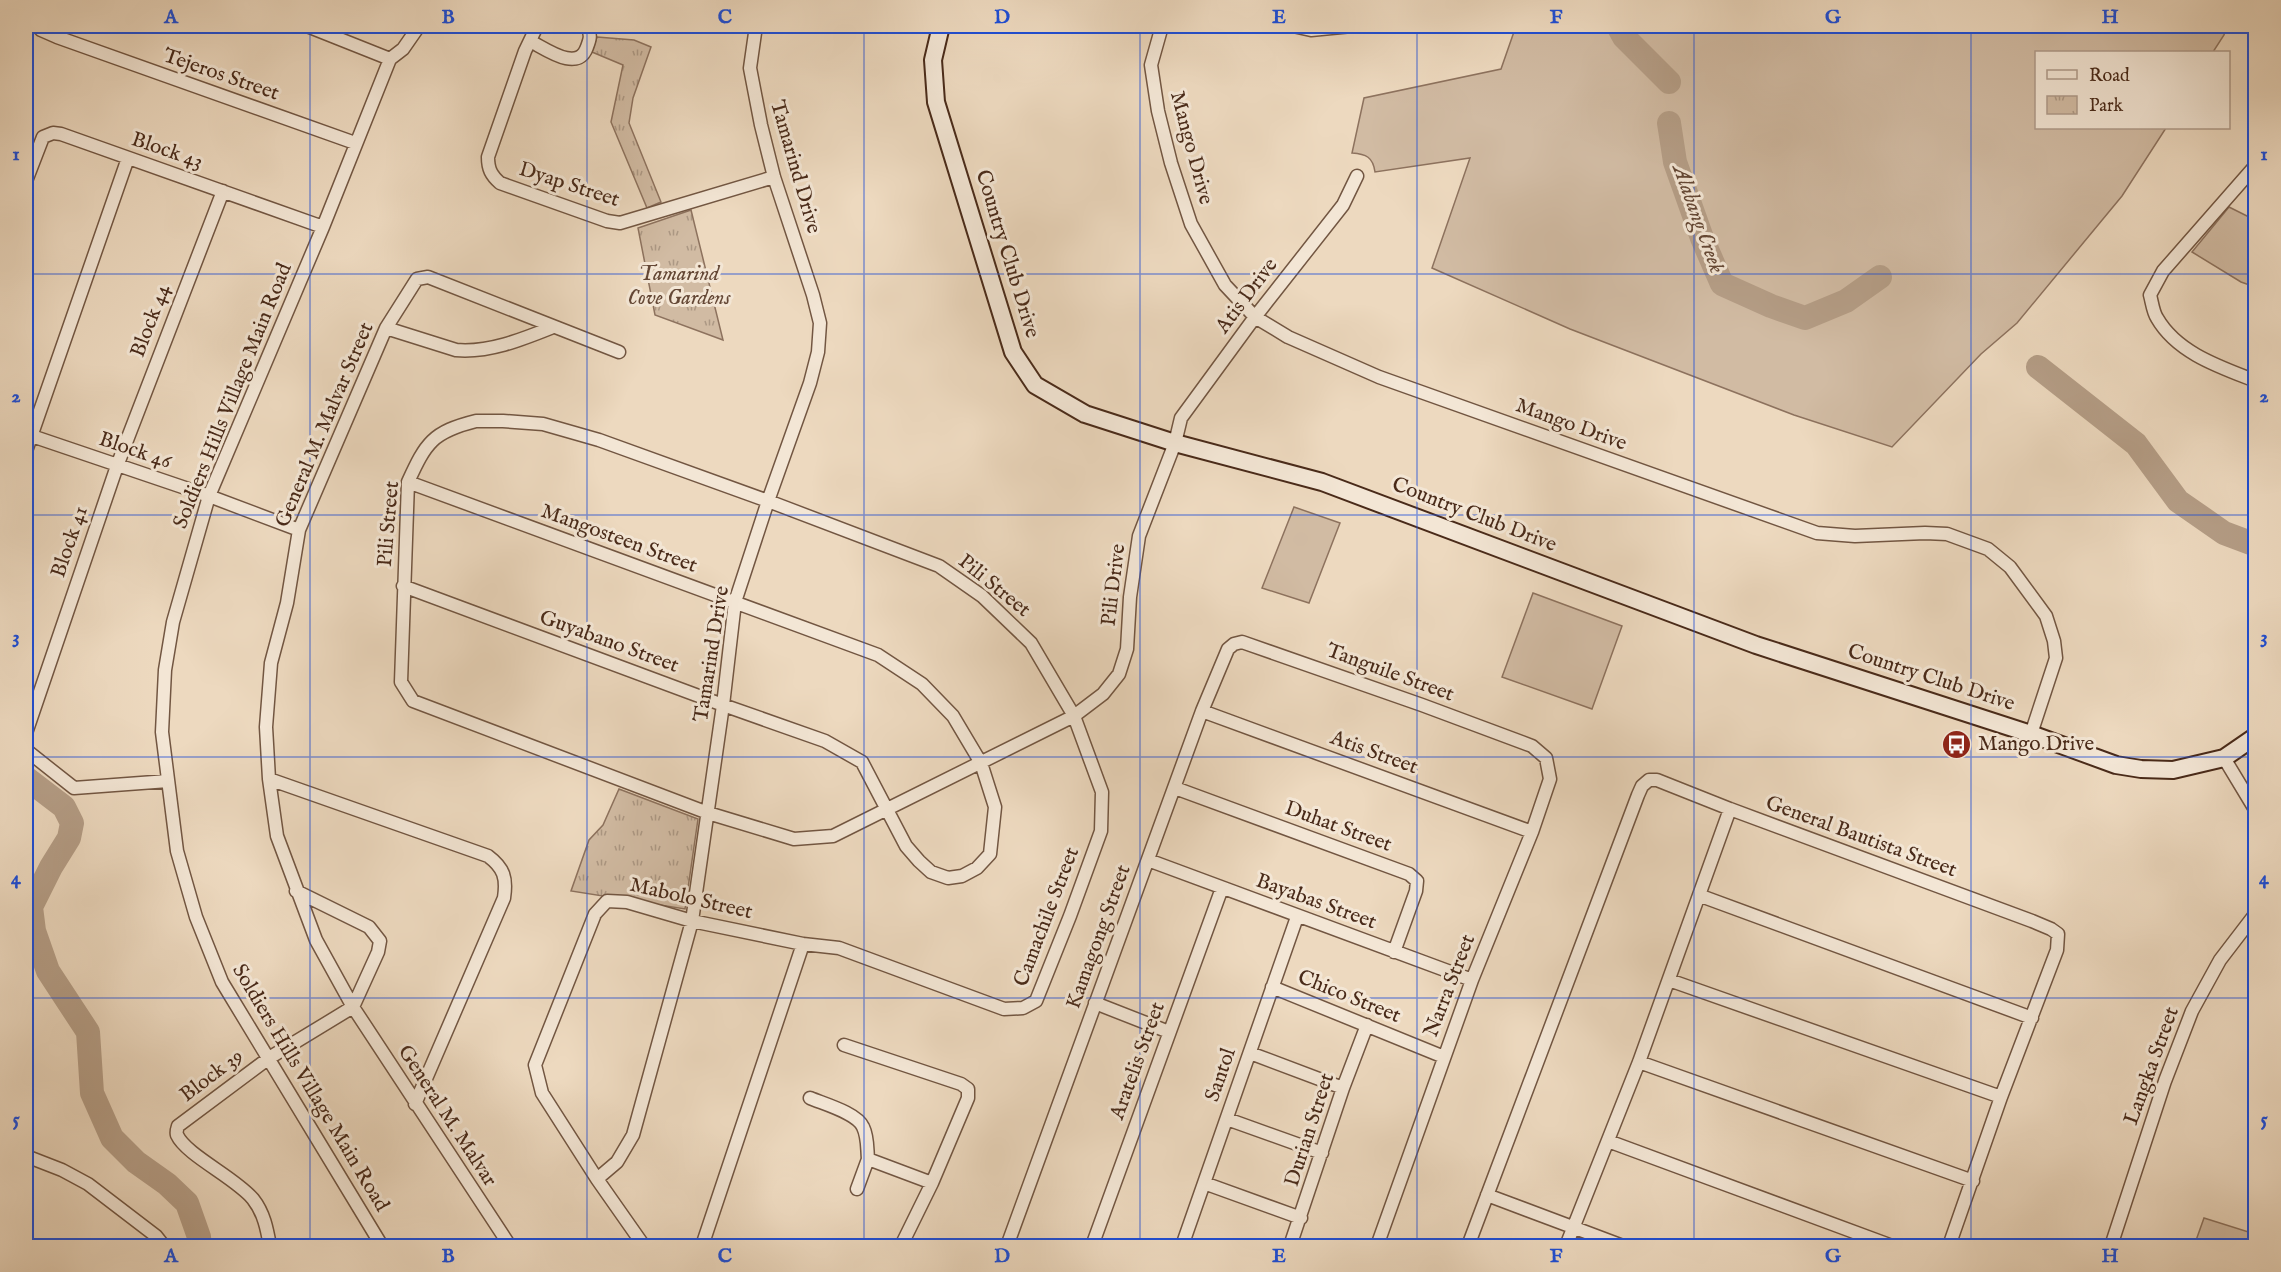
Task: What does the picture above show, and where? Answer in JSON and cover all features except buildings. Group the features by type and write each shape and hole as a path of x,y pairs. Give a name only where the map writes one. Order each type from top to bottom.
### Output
{"street":[{"path":"312,26 390,59 403,49 419,26"},
{"name":"Dyap Street","path":"537,26 488,157 488,167 492,176 500,183 607,221 620,223 774,177"},
{"path":"530,41 569,60 574,60 582,56 590,38 588,28 583,26"},
{"name":"Tamarind Drive","path":"597,1179 617,1162 633,1135 692,921 723,705 735,602 810,383 818,352 820,322 774,177 750,68 756,26"},
{"name":"Country Club Drive","path":"941,26 933,60 936,102 1013,352 1035,385 1059,401 1086,414 1175,443 1322,482 1756,645 2031,734 2116,765 2141,769 2173,770 2224,758 2256,736"},
{"name":"Mango Drive","path":"1162,26 1151,65 1158,111 1171,163 1191,224 1225,285 1255,317 1288,337 1379,377 1817,533 1855,536 1947,534 1988,549 2010,567 2046,616 2054,641 2056,658 2031,734"},
{"path":"1293,26 1311,30 1352,26"},
{"name":"Tejeros Street","path":"39,28 356,143"},
{"name":"Soldiers Hills Village Main Road","path":"382,1246 222,982 196,917 177,851 162,732 165,670 176,612 209,496 323,227 390,59"},
{"name":"Block 43","path":"26,181 40,143 48,134 61,134 323,227"},
{"path":"26,451 28,435 128,158"},
{"path":"2256,165 2163,271 2150,295 2156,317 2179,344 2211,363 2256,381"},
{"name":"Atis Drive","path":"1175,443 1182,418 1255,317 1343,205 1357,176"},
{"name":"Block 44","path":"117,466 224,191"},
{"name":"General M. Malvar Street","path":"352,1007 316,940 296,891 278,837 269,779 266,727 271,663 286,603 299,530 386,328 412,284 422,277 428,277 619,352"},
{"path":"386,328 456,350 468,351 481,350 526,338 553,327"},
{"name":"Pili Street","path":"476,421 543,424 599,440 768,501 939,567 982,596 1031,643 1074,716 833,836 794,839 708,813 414,701 401,682 408,482 421,453 435,437 454,427 476,421"},
{"name":"Block 46","path":"28,435 209,496 299,530"},
{"name":"Pili Drive","path":"1074,716 1103,694 1119,674 1127,649 1130,597 1139,536 1175,443"},
{"name":"Block 41","path":"26,733 117,466"},
{"name":"Mangosteen Street","path":"408,482 878,655 922,684 953,716 981,762"},
{"name":"Guyabano Street","path":"403,586 825,741 862,762 906,846 931,872 948,878 962,876 977,868 990,854 995,807 981,762"},
{"name":"Tanguile Street","path":"1234,644 1242,642 1532,746"},
{"name":"Kamagong Street","path":"1007,1246 1202,711 1224,656 1234,644"},
{"name":"Atis Street","path":"1202,711 1532,832"},
{"name":"Camachile Street","path":"803,944 839,948 1004,1009 1023,1008 1036,1001 1101,831 1102,792 1074,716"},
{"name":"Narra Street","path":"1377,1246 1472,980 1532,832 1550,779 1545,758 1532,746"},
{"path":"26,750 74,788 168,781"},
{"path":"2224,758 2256,811"},
{"path":"269,779 488,856 503,870 506,883 504,898 415,1104"},
{"name":"General Bautista Street","path":"1487,1195 1638,795 1642,786 1649,780 1657,780 2051,929 2058,934 2057,950 2032,1018"},
{"name":"Duhat Street","path":"1175,788 1410,874 1417,881 1416,891 1394,952"},
{"path":"1566,1246 1639,1062 1701,896 1730,809"},
{"name":"Bayabas Street","path":"1148,860 1472,980"},
{"name":"Aratelis Street","path":"1092,1246 1222,888"},
{"path":"296,891 369,927 380,941 378,952 352,1007"},
{"path":"1701,896 2032,1018 2001,1096 1949,1246"},
{"name":"Mabolo Street","path":"644,1246 597,1179 542,1093 535,1065 595,914 608,901 627,902 692,921 803,944"},
{"name":"Langka Street","path":"2111,1246 2165,1081 2192,1011 2220,960 2256,913"},
{"name":"Santol","path":"1184,1246 1297,916"},
{"path":"702,1246 803,944"},
{"path":"1669,980 2001,1096"},
{"name":"Chico Street","path":"1272,987 1444,1057"},
{"path":"1095,1003 1169,1032"},
{"name":"General M. Malvar","path":"352,1007 510,1246"},
{"name":"Block 39","path":"270,1246 265,1219 253,1199 236,1182 196,1155 177,1136 178,1126 269,1058 352,1007"},
{"name":"Durian Street","path":"1290,1246 1343,1088 1367,1025"},
{"path":"844,1045 961,1084 968,1089 968,1098 932,1183 901,1246"},
{"path":"1250,1053 1343,1088"},
{"path":"1639,1062 1972,1181"},
{"path":"810,1098 854,1116 862,1124 867,1137 868,1159 857,1189"},
{"path":"1227,1119 1322,1153"},
{"path":"1608,1141 1892,1246"},
{"path":"26,1156 62,1170 88,1184 156,1236 164,1246"},
{"path":"868,1159 932,1183"},
{"path":"1204,1183 1301,1218"},
{"path":"1468,1246 1487,1195 1572,1229 1623,1246"}],"green space":[{"path":"1516,26 2227,26 2214,51 2035,51 2035,129 2165,129 2122,196 2017,323 1981,354 1892,447 1794,415 1570,329 1432,268 1470,158 1375,172 1373,163 1368,157 1352,153 1364,98 1501,69"},
{"path":"597,37 634,40 651,47 633,98 629,123 661,202 647,208 611,122 623,65 592,52"},
{"path":"2229,207 2255,220 2255,287 2241,282 2192,252"},
{"name":"Tamarind Cove Gardens","path":"691,210 723,340 655,315 638,228"},
{"path":"1294,507 1340,523 1309,603 1262,588"},
{"path":"1533,593 1622,626 1592,709 1502,677"},
{"path":"619,789 698,819 685,909 571,891 589,840 603,825"},
{"path":"2204,1218 2255,1234 2255,1246 2194,1246"}],"waterway":[{"name":"Alabang Creek","path":"1618,26 1624,37 1669,82"},
{"name":"Alabang Creek","path":"1669,123 1675,162 1702,238 1722,284 1805,318 1846,301 1880,277"},
{"name":"Alabang Creek","path":"2038,367 2136,444 2178,501 2224,533 2256,545"},
{"path":"26,778 64,807 72,823 69,838 31,907 34,931 48,971 88,1032 92,1093 112,1138 136,1162 167,1184 187,1203 200,1246"}],"place":[{"name":"Mango Drive","path":"1957,744"}]}
